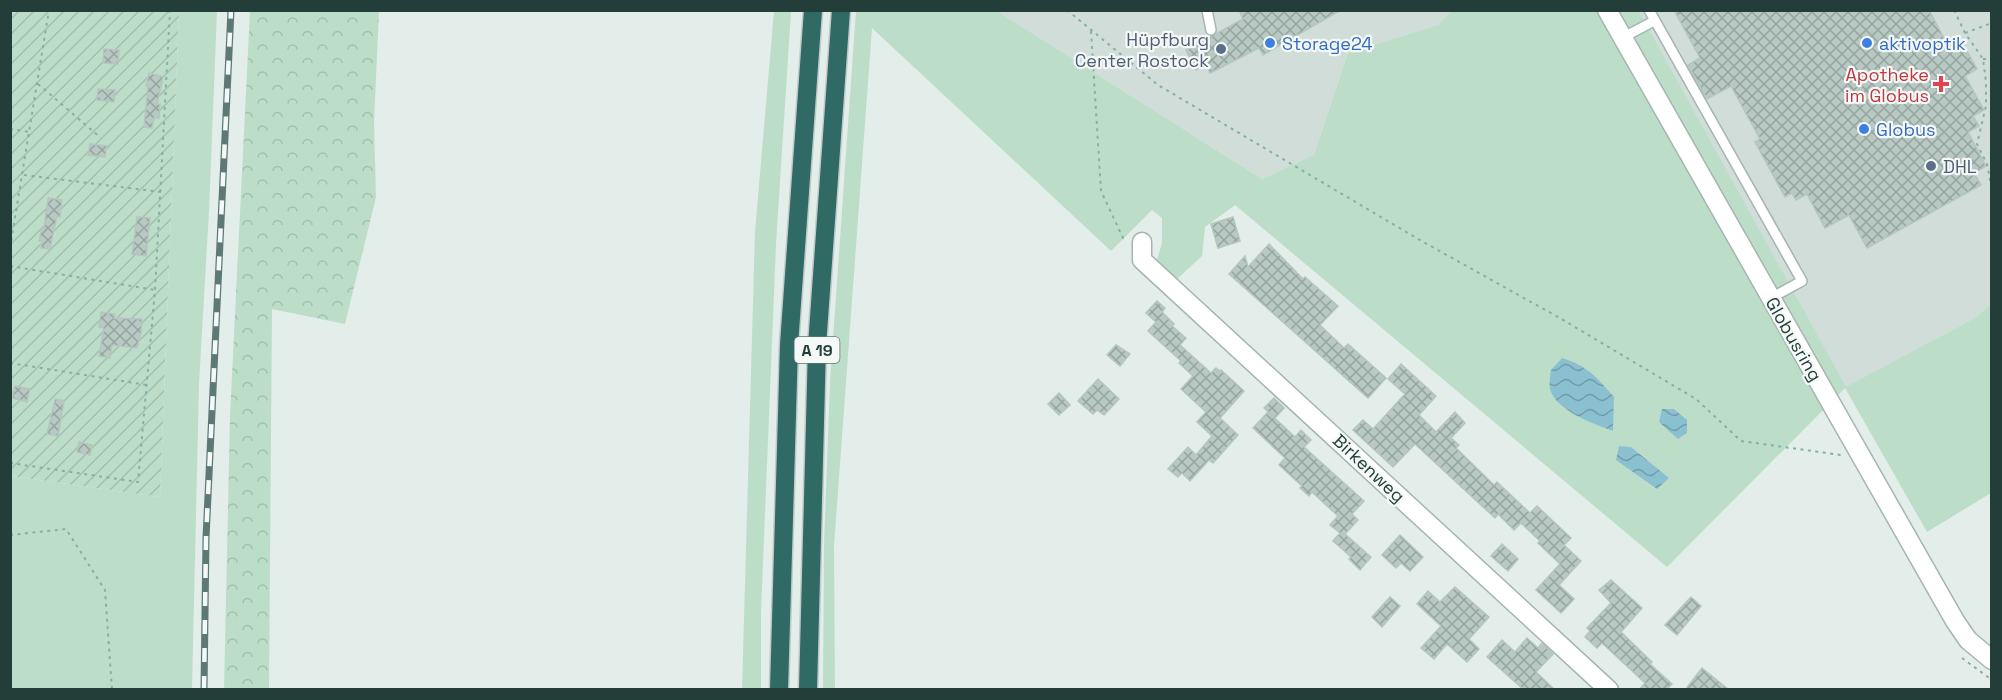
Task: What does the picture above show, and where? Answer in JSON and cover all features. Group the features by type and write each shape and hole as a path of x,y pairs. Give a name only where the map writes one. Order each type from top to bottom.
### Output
{"highway":[{"name":"A 19","path":"779,690 789,345 813,10"},
{"name":"A 19","path":"808,690 817,346 842,10"}],"street":[{"name":"Globusring","path":"1607,10 1955,621 1968,640 1992,660"},
{"name":"Birkenweg","path":"1142,242 1142,260 1609,690"}],"lane":[{"path":"1207,10 1211,30"},
{"path":"1649,10 1802,281 1771,298"},
{"path":"1622,38 1654,21"}],"path":[{"path":"10,248 49,10"},
{"path":"10,463 138,482 155,290 170,10"},
{"path":"1067,10 1158,85 1418,240 1558,317 1696,399 1741,441 1841,455"},
{"path":"1954,10 1965,33 1983,59 1986,106 1977,144 1988,164 1992,190"},
{"path":"1965,33 1992,23"},
{"path":"1091,31 1101,191 1123,238 1142,242"},
{"path":"1983,59 1992,58"},
{"path":"38,84 100,138"},
{"path":"10,129 30,132"},
{"path":"23,175 161,192"},
{"path":"10,266 155,290"},
{"path":"10,363 147,385"},
{"path":"10,535 66,529 105,590 112,690"}],"shaded area":[{"path":"997,11 1451,11 1438,25 1348,53 1314,155 1262,179"},
{"path":"1639,11 1991,11 1991,304 1975,318 1846,388"}],"green space":[{"path":"11,11 179,11 160,497 11,476"},
{"path":"179,11 217,11 199,384 192,689 11,690 11,476 160,497"},
{"path":"250,11 379,11 374,123 376,197 345,324 272,309 269,689 224,690 230,416"},
{"path":"774,11 791,11 776,244 761,612 761,689 742,690 755,232"},
{"path":"856,11 997,11 1262,179 1314,155 1348,53 1438,25 1451,11 1639,11 1846,387 1975,318 1991,304 1991,493 1927,532 1845,388 1667,567 1235,205 1205,227 1202,256 1176,280 1156,263 1162,243 1162,218 1152,210 1111,251 872,28 834,546 835,689 823,690 824,545 830,382"}],"water":[{"path":"1562,358 1578,364 1591,373 1614,397 1613,431 1577,416 1554,397 1550,389 1551,370"},
{"path":"1662,409 1674,409 1687,420 1687,433 1678,439 1659,422"},
{"path":"1619,446 1631,447 1669,478 1657,489 1616,460"}],"building":[{"path":"1239,10 1341,10 1263,55 1259,48 1210,73 1205,63 1196,70 1186,50 1243,19"},
{"name":"Globus","path":"1674,10 1929,10 1946,42 1958,35 1977,69 1965,76 1984,110 1973,116 1979,126 1968,132 1986,166 1974,173 1981,185 1867,248 1849,215 1825,228 1807,194 1796,200 1792,193 1785,197 1755,142 1760,139 1731,86 1707,99 1688,65 1700,58"},
{"path":"104,49 119,50 118,64 103,63"},
{"path":"149,73 163,77 157,104 160,104 159,118 154,118 152,128 144,127"},
{"path":"98,89 115,90 114,102 97,100"},
{"path":"90,144 107,146 105,157 88,155"},
{"path":"48,198 62,200 60,217 57,216 50,249 41,248 42,241 39,241 42,228 44,229"},
{"path":"137,217 150,218 146,256 132,254"},
{"path":"1233,217 1240,241 1218,248 1211,224"},
{"path":"1269,244 1303,279 1305,277 1338,306 1320,325 1344,348 1348,344 1386,378 1368,398 1229,274 1245,256 1248,267"},
{"path":"1157,301 1165,308 1162,312 1174,324 1172,326 1186,338 1180,345 1211,373 1216,368 1221,370 1244,391 1220,418 1238,435 1213,463 1209,460 1190,481 1182,473 1178,477 1168,469 1188,447 1196,455 1212,436 1197,422 1206,412 1181,389 1193,376 1179,363 1181,361 1148,331 1156,322 1146,313"},
{"path":"101,312 115,314 114,318 142,319 137,348 112,345 110,358 99,356 104,328 99,327"},
{"path":"1116,345 1130,354 1120,366 1107,355"},
{"path":"1401,364 1436,396 1419,415 1436,432 1455,412 1465,423 1451,438 1459,445 1456,448 1494,485 1497,482 1530,513 1537,506 1571,538 1564,545 1581,561 1559,585 1574,599 1561,613 1536,590 1560,564 1521,523 1514,530 1498,514 1495,518 1415,444 1393,467 1353,430 1363,420 1373,429 1405,394 1388,379"},
{"path":"1098,379 1119,399 1104,415 1097,410 1093,414 1078,401"},
{"path":"15,386 30,389 27,402 12,398"},
{"path":"1059,393 1070,405 1059,415 1048,404"},
{"path":"1274,398 1284,408 1275,418 1264,408"},
{"path":"55,399 64,401 58,436 47,434"},
{"path":"1268,412 1295,437 1301,430 1311,440 1304,447 1364,501 1352,514 1358,520 1345,534 1371,557 1360,570 1349,559 1351,557 1333,541 1340,533 1330,525 1338,516 1312,492 1309,496 1300,488 1302,486 1279,465 1285,458 1253,428"},
{"path":"79,442 92,445 90,455 77,452"},
{"path":"1400,535 1423,557 1410,571 1401,563 1396,568 1382,555"},
{"path":"1502,544 1518,559 1508,571 1491,556"},
{"path":"1611,580 1642,608 1621,632 1672,684 1666,690 1639,690 1645,683 1602,643 1597,648 1585,637 1590,631 1587,628 1611,603 1599,590"},
{"path":"1455,587 1489,617 1469,639 1479,649 1467,662 1447,644 1434,659 1421,648 1441,626 1417,604 1428,591 1440,602"},
{"path":"1390,597 1400,606 1382,627 1372,617"},
{"path":"1691,597 1701,606 1677,635 1665,625"},
{"path":"1527,638 1538,648 1542,643 1553,654 1536,672 1555,690 1524,690 1487,657 1502,640 1515,652"},
{"path":"1702,668 1729,690 1685,690"}],"railway":[{"path":"204,690 206,538 231,10"}],"place":[{"name":"Storage24","path":"1270,43"},
{"name":"aktivoptik","path":"1867,43"},
{"name":"Hüpfburg Center Rostock","path":"1221,49"},
{"name":"Apotheke im Globus","path":"1941,84"},
{"name":"Globus","path":"1864,129"},
{"name":"DHL","path":"1931,166"}]}
